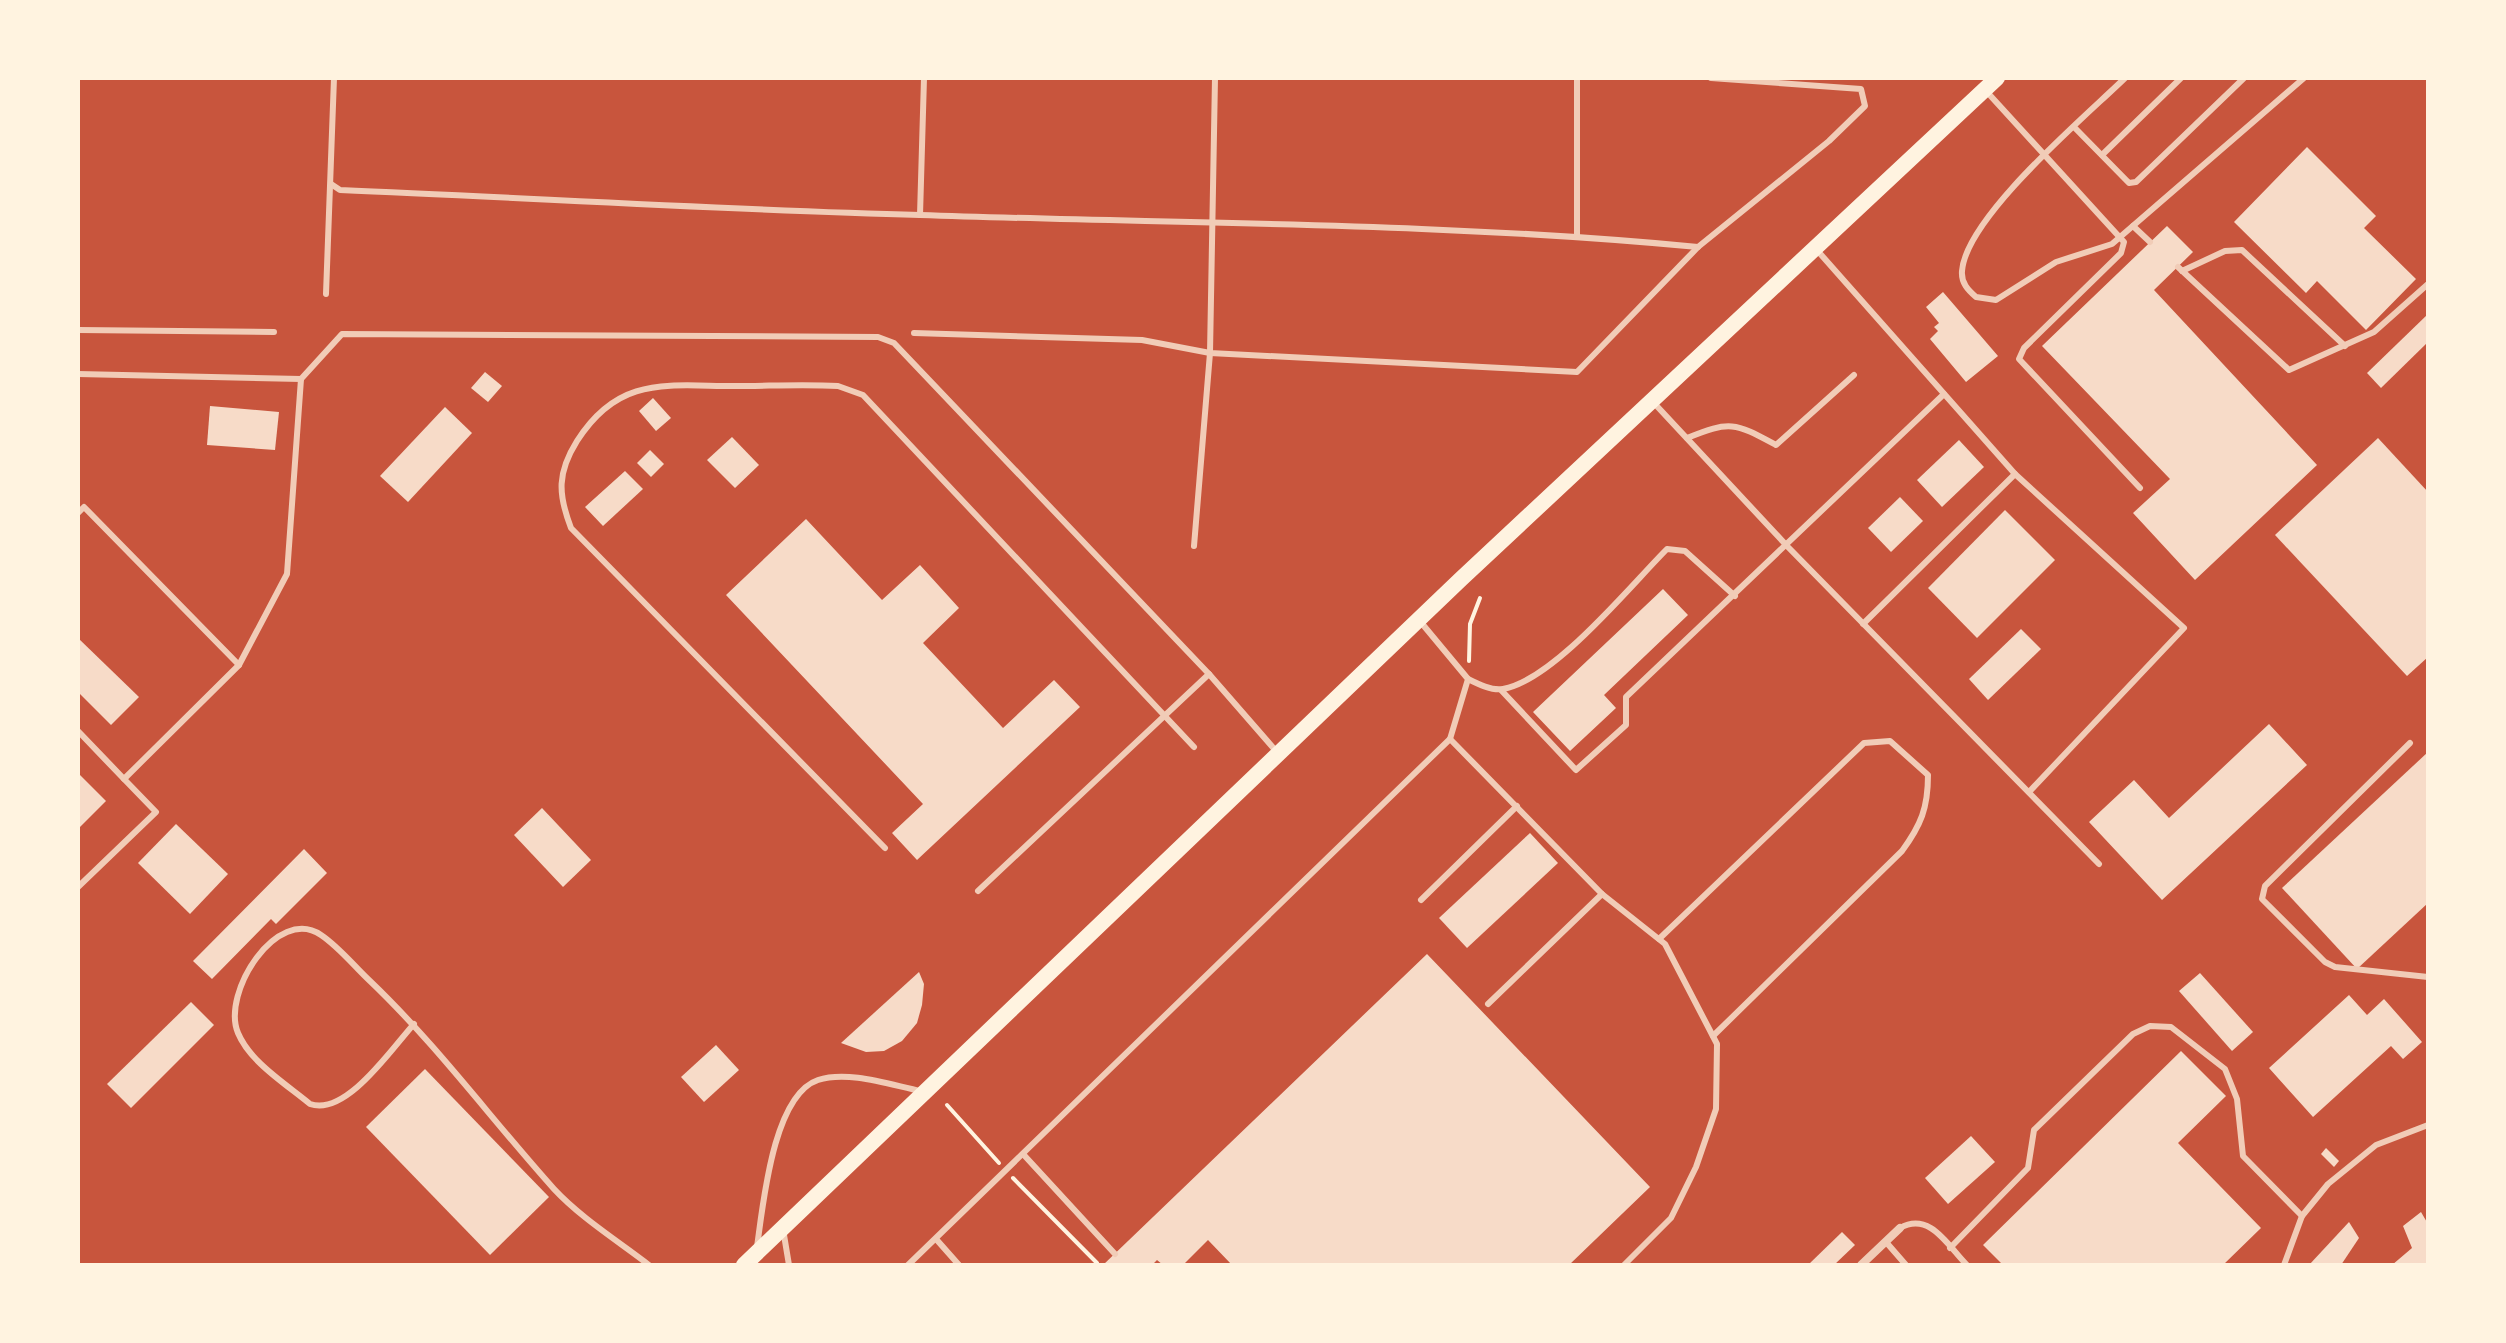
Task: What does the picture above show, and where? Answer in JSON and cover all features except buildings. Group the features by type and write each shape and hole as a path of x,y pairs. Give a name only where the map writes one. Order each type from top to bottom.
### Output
{"main road":[{"path":"744,1265 1419,620 1991,84"}],"street":[{"path":"1861,1265 1900,1228"}],"lane":[{"path":"326,294 334,78"},
{"path":"920,215 924,78"},
{"path":"1194,546 1210,353 1210,220 1215,78"},
{"path":"1577,78 1577,235"},
{"path":"914,333 1142,340 1210,353 1577,372 1698,247 1829,141 1865,106 1861,89 1711,78"},
{"path":"2125,78 2001,201 1978,234 1962,270 1969,290 1976,297 1996,300 2056,262 2112,244 2304,78"},
{"path":"2102,155 2181,78"},
{"path":"2074,127 2129,183 2136,182 2244,78"},
{"path":"1991,84 2124,242 2121,253 2024,348 2019,359 2140,488"},
{"path":"331,184 340,190 920,215 1210,220 1577,235 1698,247"},
{"path":"2133,226 2150,242"},
{"path":"1816,249 2015,474 2184,628 2029,792"},
{"path":"2345,346 2242,250 2225,251 2180,269 2289,370 2345,346 2374,332 2428,284"},
{"path":"78,330 274,332"},
{"path":"124,779 239,665 287,574 301,379 342,334 878,337 894,343 1209,674 1279,755"},
{"path":"78,374 301,379"},
{"path":"1687,438 1714,427 1740,425 1776,445 1854,375"},
{"path":"885,848 571,528 559,492 568,455 589,422 620,399 645,387 676,383 838,386 863,395 1194,747"},
{"path":"1419,620 1468,679 1501,690 1576,770 1626,725 1626,697 1788,547 1944,394"},
{"path":"1652,400 1788,547 2099,864"},
{"path":"1863,624 2015,474"},
{"path":"78,513 84,507 239,665"},
{"path":"1501,690 1524,682 1560,658 1667,549 1685,551 1735,596"},
{"path":"978,891 1209,674"},
{"path":"908,1265 1450,739 1468,679"},
{"path":"78,731 156,812 78,887"},
{"path":"1450,739 1602,894 1665,944 1717,1044 1716,1109 1696,1167 1671,1218 1624,1265"},
{"path":"1659,939 1864,743 1890,741 1928,775 1928,801 1922,824 1902,851 1713,1036"},
{"path":"2410,743 2265,886 2262,899 2325,962 2335,967 2428,977"},
{"path":"1421,900 1517,806"},
{"path":"1488,1004 1602,894"},
{"path":"414,1024 356,1088 336,1104 318,1107 310,1104 245,1049 234,1022 234,1010 236,996 248,969 274,939 286,931 307,929 320,934 414,1024 557,1192 649,1265"},
{"path":"1950,1248 2028,1168 2034,1130 2133,1034 2150,1026 2180,1031 2225,1069 2237,1099 2243,1156 2302,1216"},
{"path":"757,1253 777,1142 786,1110 799,1094 816,1080 840,1077 925,1092"},
{"path":"2284,1265 2302,1216 2328,1184 2376,1145 2428,1125"},
{"path":"1023,1154 1115,1254"},
{"path":"1900,1228 1910,1222 1926,1224 1967,1265"},
{"path":"783,1228 789,1265"},
{"path":"936,1239 959,1265"},
{"path":"1886,1242 1906,1265"}],"path":[{"path":"1468,679 1470,624 1480,598"},
{"path":"947,1105 1006,1171 1097,1263"}]}
